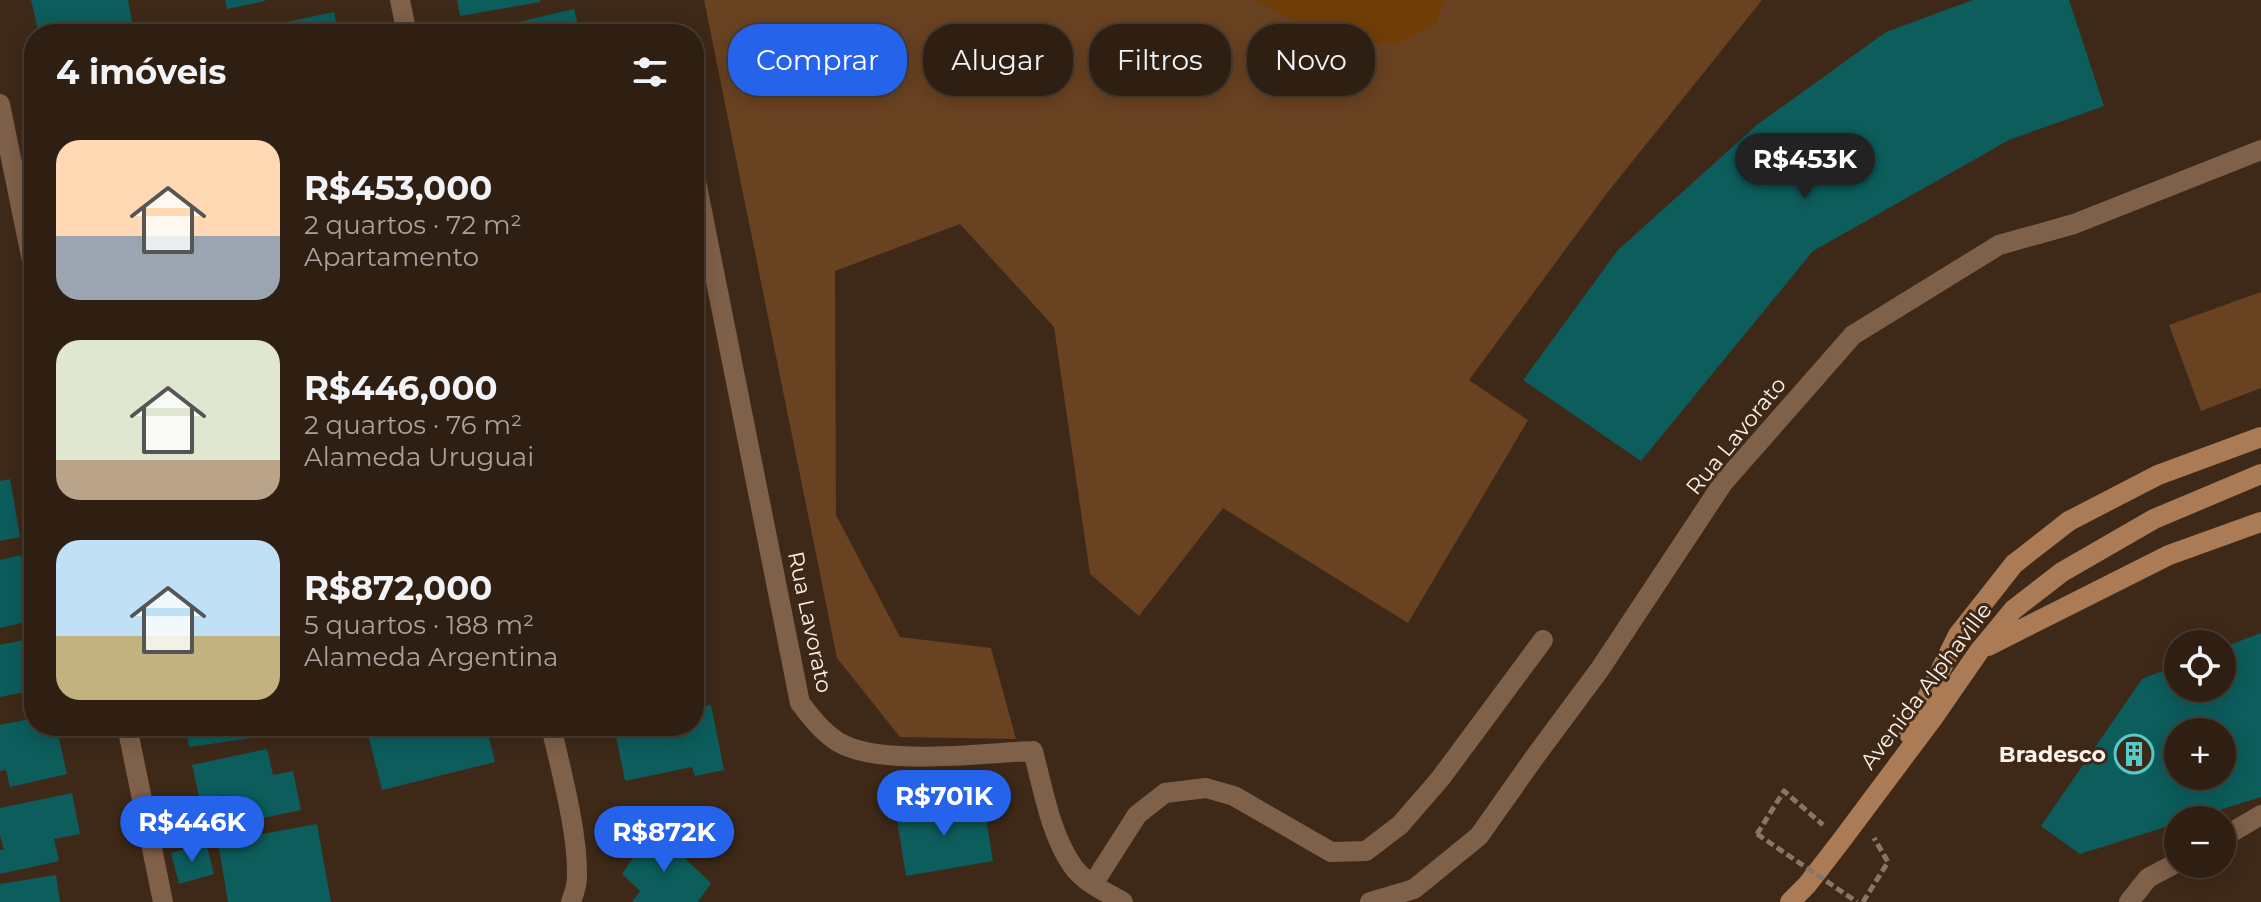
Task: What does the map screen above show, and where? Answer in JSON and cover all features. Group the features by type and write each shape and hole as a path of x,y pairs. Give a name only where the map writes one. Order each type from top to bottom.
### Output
{"main road":[{"path":"1891,772 1958,635 2014,564 2069,521 2145,482 2261,437"},
{"name":"Avenida Alphaville","path":"1790,902 1803,894 1980,650 2013,610 2062,572 2154,519 2261,474"},
{"path":"1980,650 2169,555 2261,522"}],"street":[{"path":"400,0 405,24"},
{"path":"0,104 24,222"},
{"name":"Rua Lavorato","path":"1370,902 1414,889 1479,836 1600,669 1723,483 1853,335 1999,245 2074,224 2261,150"},
{"name":"Rua Lavorato","path":"704,221 800,703 818,727 840,743 869,754 902,757 1033,751 1055,832 1073,867 1093,884 1123,902"},
{"path":"1093,884 1137,815 1165,793 1206,788 1234,796 1331,852 1366,851 1400,825 1440,779 1543,640"},
{"path":"129,736 163,902"},
{"path":"553,736 576,861 578,881 571,902"},
{"path":"2236,830 2261,815"},
{"path":"2129,902 2148,878 2164,869"}],"path":[{"path":"1841,841 1784,791 1757,834 1860,902 1888,862"}],"shaded area":[{"path":"704,0 1762,0 1607,193 1469,380 1528,420 1408,623 1223,508 1139,616 1090,574 1054,327 960,224 835,271 836,515 900,637 991,648 1016,739 900,737 837,658"},
{"path":"1254,0 1444,0 1437,23 1399,43 1375,42 1375,24 1302,24"},
{"path":"2261,292 2261,388 2201,411 2169,325"}],"building":[{"path":"31,0 128,0 132,24 37,24"},
{"path":"225,0 265,0 265,1 227,9"},
{"path":"457,0 540,0 540,2 460,16"},
{"path":"1973,0 2069,0 2104,106 2009,140 1813,251 1641,461 1523,380 1618,250 1758,124 1886,32"},
{"path":"574,9 578,24 510,24"},
{"path":"334,12 337,24 277,24"},
{"path":"10,479 20,537 0,541 0,481"},
{"path":"21,555 24,622 0,628 0,560"},
{"name":"Bradesco","path":"2261,633 2261,797 2232,806 2164,806 2164,827 2080,854 2041,826 2142,679 2164,670 2164,702 2236,702 2236,643"},
{"path":"24,640 24,692 0,697 0,645"},
{"path":"711,705 724,770 695,776 692,767 625,781 616,736 704,736 704,706"},
{"path":"24,720 24,736 58,736 67,774 10,787 6,770 0,771 0,725"},
{"path":"187,736 267,736 189,747"},
{"path":"368,736 488,736 495,762 382,790"},
{"path":"267,749 273,775 293,771 301,810 231,825 225,795 200,800 192,765"},
{"path":"72,793 80,834 54,839 59,861 0,874 0,850 4,850 0,835 0,808"},
{"path":"983,799 993,861 906,876 896,814"},
{"path":"317,824 331,902 228,902 218,842"},
{"path":"653,828 711,883 698,902 632,902 640,891 622,874"},
{"path":"206,843 214,874 179,884 171,853"},
{"path":"56,875 60,902 0,902 0,884"}],"place":[{"name":"Bradesco","path":"2134,754"}]}
